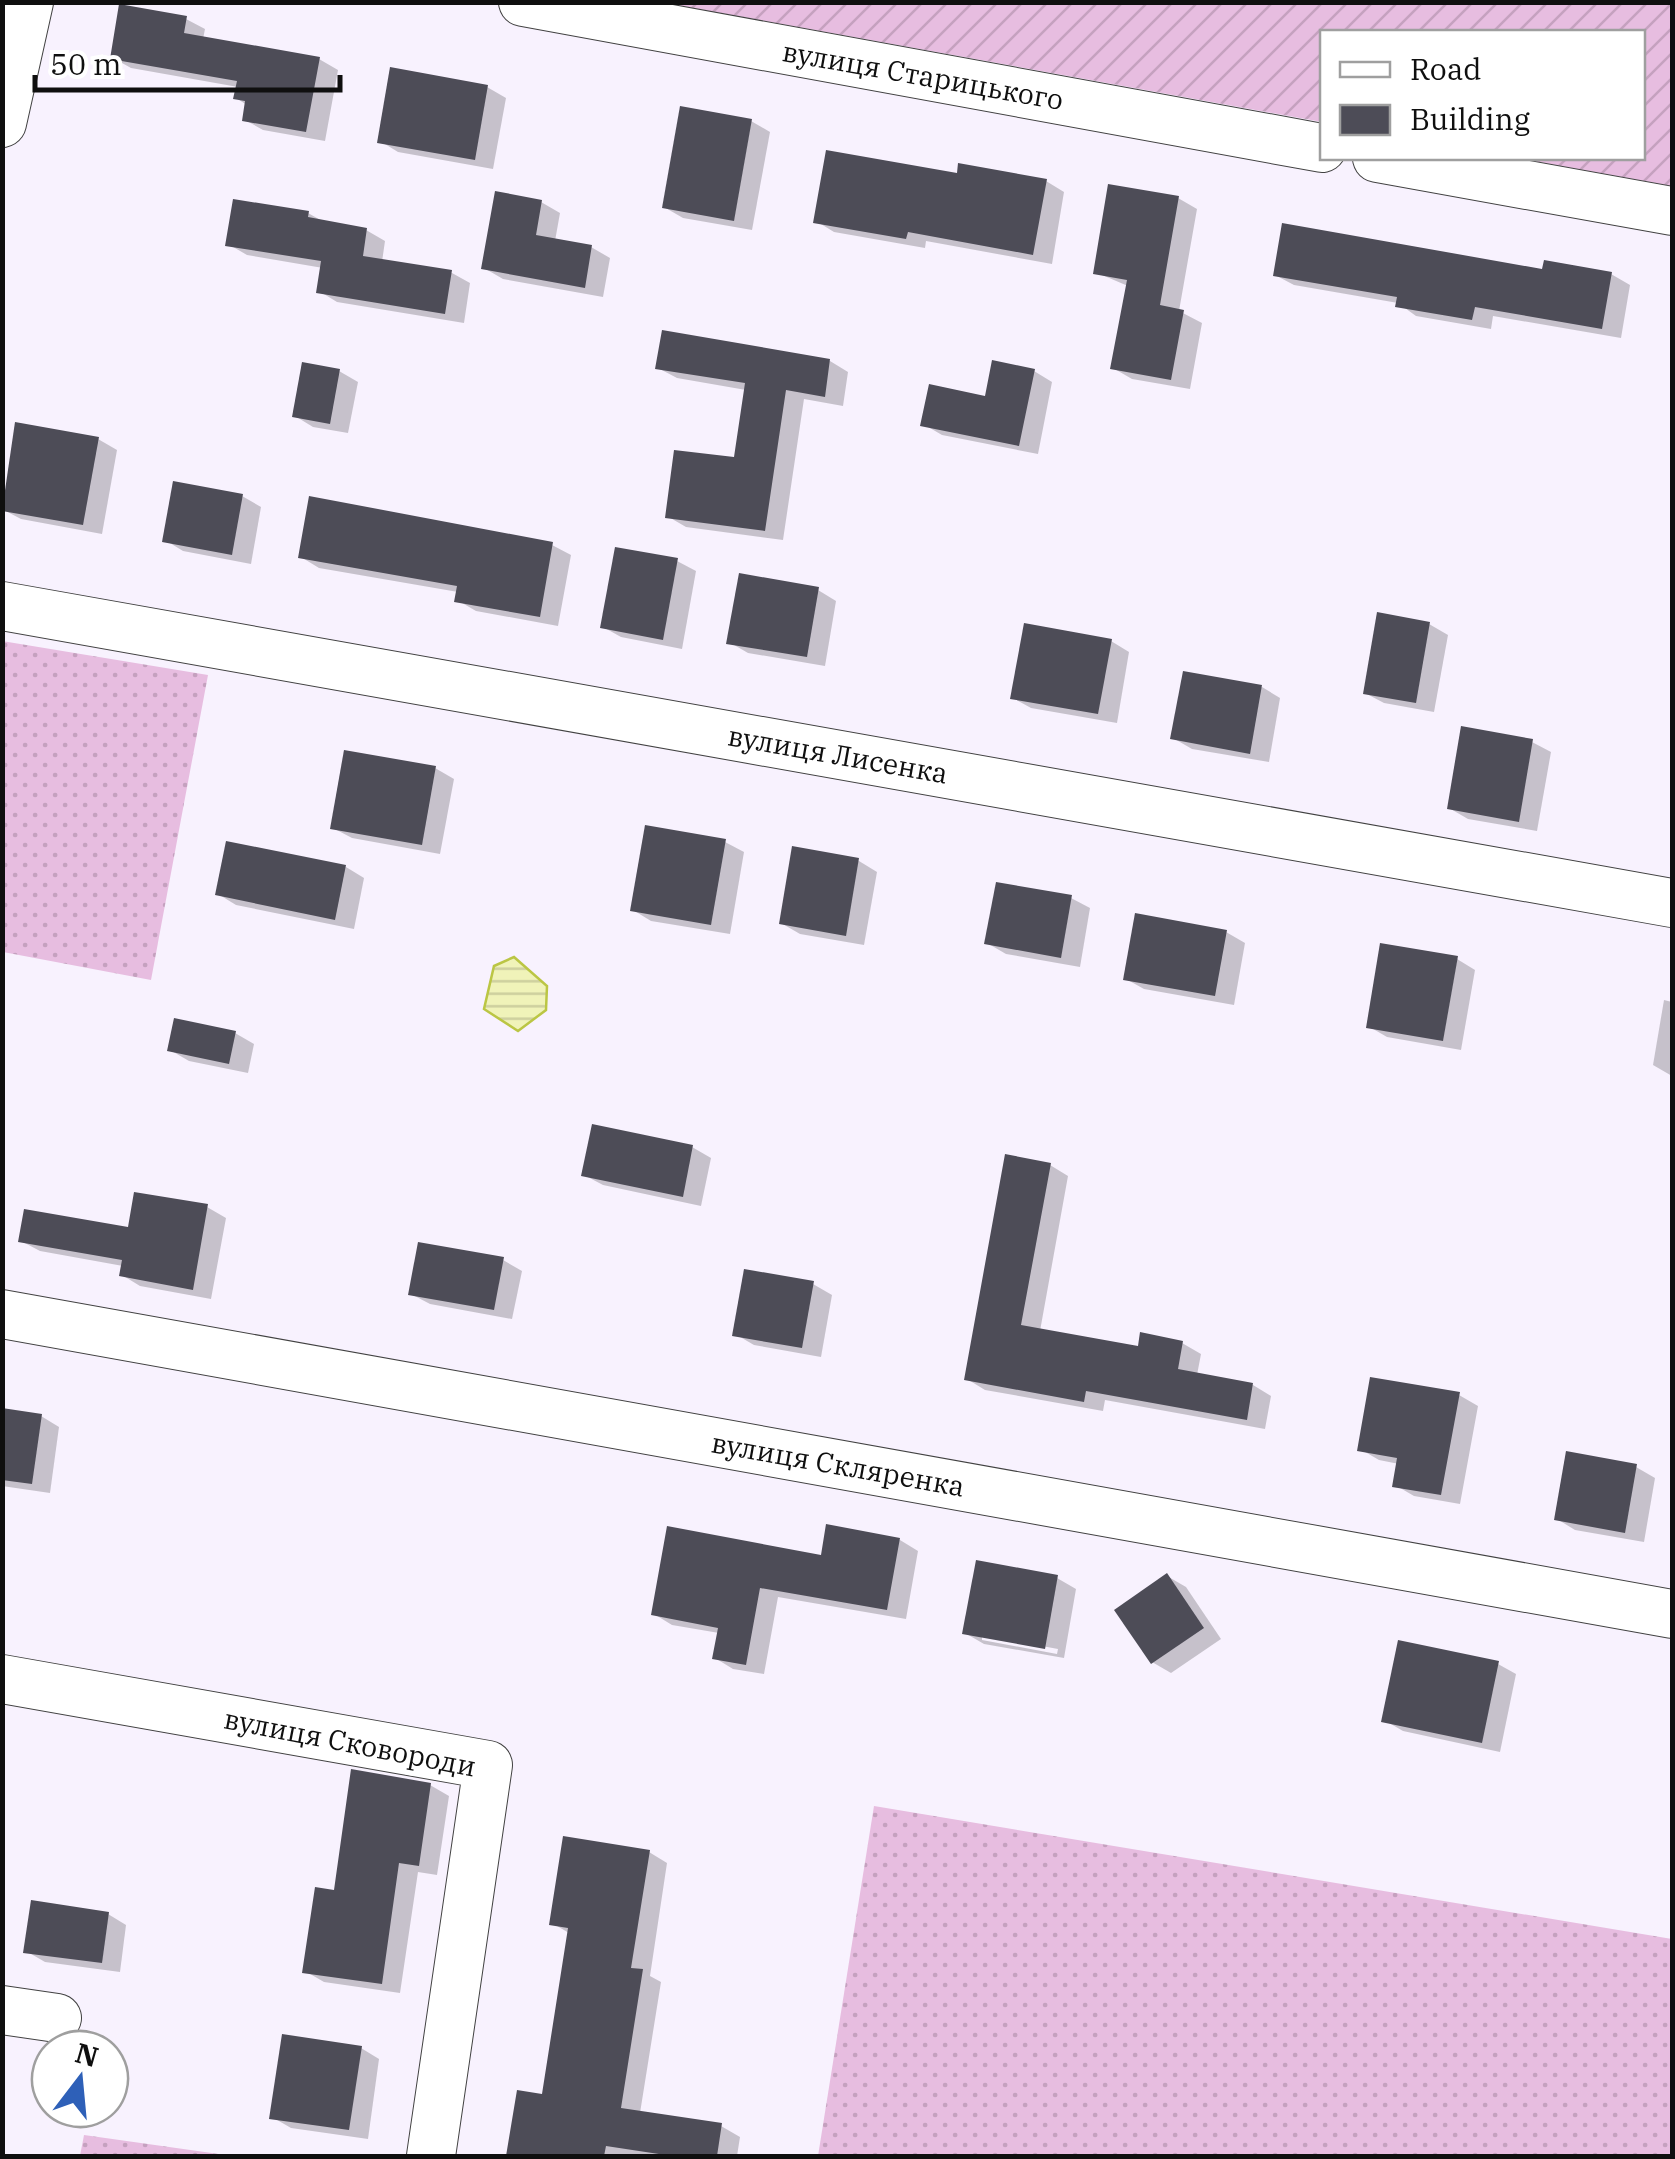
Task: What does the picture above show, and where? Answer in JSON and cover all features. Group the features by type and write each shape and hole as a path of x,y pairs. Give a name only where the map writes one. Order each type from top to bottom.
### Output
{"street":[{"path":"2,123 29,2"},
{"name":"вулиця Старицького","path":"523,2 1320,148"},
{"path":"1388,160 1672,211"},
{"name":"вулиця Лисенка","path":"2,606 1672,903"},
{"name":"вулиця Скляренка","path":"2,1314 1672,1614"},
{"name":"вулиця Сковороди","path":"2,1679 488,1765 431,2156"},
{"path":"2,2010 57,2018"}],"shaded area":[{"path":"666,3 1672,3 1672,186 1528,160 1645,160 1645,30 1320,30 1320,122"},
{"path":"2,641 208,675 151,980 3,952"},
{"path":"514,957 547,986 546,1010 518,1031 484,1009 494,966"},
{"path":"874,1806 1672,1939 1672,2156 818,2156"},
{"path":"84,2135 233,2156 80,2156"}],"building":[{"path":"119,4 187,16 184,33 320,57 306,132 242,121 245,101 233,99 237,81 110,59"},
{"path":"390,67 488,85 475,160 377,143"},
{"path":"680,106 752,119 734,221 662,208"},
{"path":"826,150 957,173 958,163 1047,179 1033,255 908,232 906,239 813,223"},
{"path":"1108,184 1179,196 1160,305 1184,310 1171,380 1110,369 1127,280 1093,274"},
{"path":"495,191 542,200 536,235 592,245 585,288 481,269"},
{"path":"233,199 309,211 308,217 367,228 363,256 452,270 445,314 316,293 321,261 225,246"},
{"path":"1282,223 1542,269 1544,260 1612,272 1602,329 1475,307 1472,320 1395,307 1397,297 1273,276"},
{"path":"662,330 830,359 825,397 786,390 765,531 665,518 674,450 734,457 745,383 655,369"},
{"path":"992,360 1035,369 1019,446 920,426 929,384 985,396"},
{"path":"302,362 340,369 330,424 292,417"},
{"path":"15,422 99,437 83,525 2,511"},
{"path":"173,481 243,494 232,555 162,542"},
{"path":"309,496 553,542 540,617 454,602 457,586 298,558"},
{"path":"615,547 678,558 663,640 600,628"},
{"path":"739,573 819,587 807,657 726,644"},
{"path":"1377,612 1430,622 1416,703 1363,694"},
{"path":"1024,623 1112,639 1098,714 1010,699"},
{"path":"1183,671 1262,685 1250,754 1170,739"},
{"path":"1461,726 1533,739 1519,822 1447,809"},
{"path":"344,750 436,766 422,845 330,829"},
{"path":"645,825 726,839 711,925 630,911"},
{"path":"226,841 346,865 335,920 215,895"},
{"path":"792,846 859,858 846,936 779,924"},
{"path":"996,882 1072,895 1061,958 984,944"},
{"path":"1135,913 1227,930 1215,996 1123,980"},
{"path":"1380,943 1458,956 1443,1041 1366,1028"},
{"path":"174,1018 236,1031 229,1064 167,1051"},
{"path":"592,1124 693,1145 683,1197 581,1176"},
{"path":"1005,1154 1051,1163 1021,1325 1138,1346 1140,1332 1183,1341 1178,1369 1253,1383 1247,1420 1086,1391 1084,1402 964,1380"},
{"path":"134,1192 208,1204 193,1290 119,1276 122,1260 18,1242 24,1209 128,1227"},
{"path":"418,1242 504,1257 494,1310 408,1295"},
{"path":"744,1269 814,1281 802,1348 732,1336"},
{"path":"1370,1377 1460,1392 1441,1495 1392,1487 1397,1458 1357,1451"},
{"path":"2,1408 42,1414 32,1484 2,1480"},
{"path":"1566,1451 1637,1464 1625,1533 1554,1520"},
{"path":"826,1524 900,1538 887,1610 760,1588 746,1665 712,1659 718,1628 651,1615 667,1526 821,1555"},
{"path":"976,1560 1058,1575 1045,1649 962,1634"},
{"path":"1167,1573 1204,1628 1151,1664 1114,1610"},
{"path":"1398,1640 1499,1661 1482,1743 1381,1722"},
{"path":"351,1769 431,1783 419,1866 399,1863 382,1984 302,1973 315,1887 334,1890"},
{"path":"563,1836 650,1850 631,1968 643,1969 621,2108 722,2123 717,2156 672,2156 606,2146 604,2156 506,2156 517,2090 542,2094 568,1928 549,1925"},
{"path":"31,1900 109,1912 102,1963 23,1953"},
{"path":"282,2034 362,2046 349,2130 269,2119"}]}
